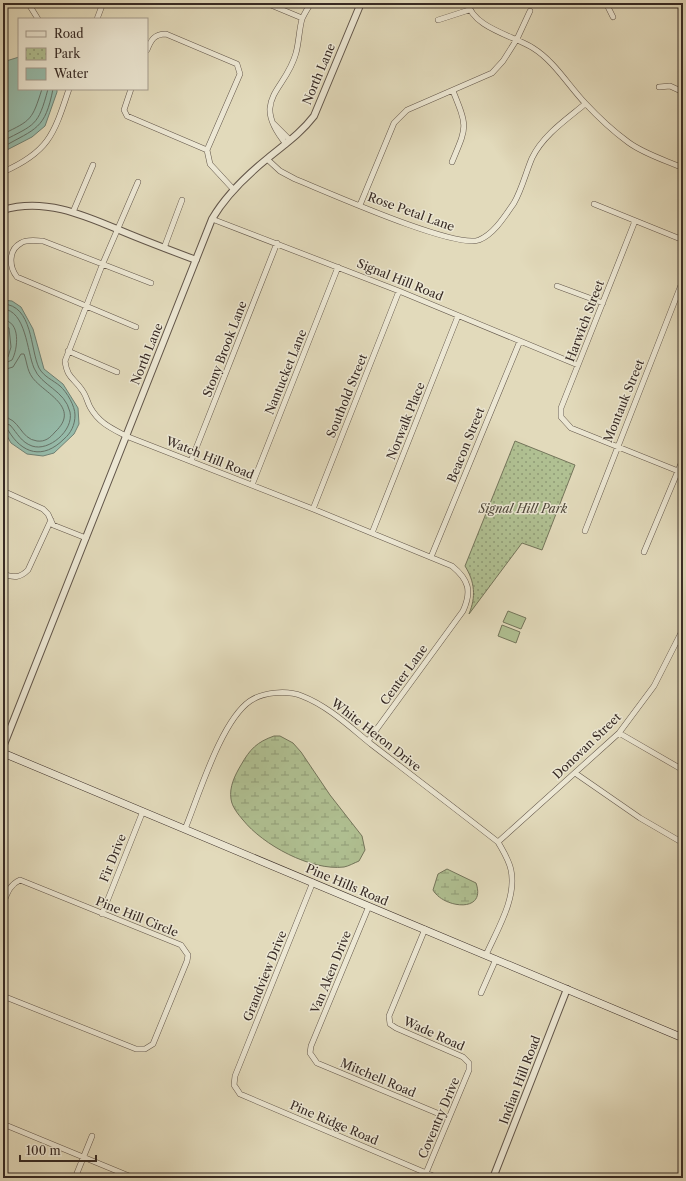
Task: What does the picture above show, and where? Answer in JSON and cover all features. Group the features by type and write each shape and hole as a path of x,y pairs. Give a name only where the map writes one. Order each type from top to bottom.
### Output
{"main road":[{"name":"Pine Hills Road","path":"3,754 143,811 683,1038"}],"street":[{"path":"28,3 37,18"},
{"path":"97,18 103,3"},
{"path":"266,3 302,18"},
{"path":"288,142 273,124 270,103 281,81 289,70 296,53 302,18 311,3"},
{"name":"North Lane","path":"3,747 212,219 224,201 234,190 267,159 304,129 314,116 361,3"},
{"path":"468,3 469,10 478,20 533,48 545,58 585,104 628,142 645,152 683,168"},
{"path":"606,3 613,17"},
{"path":"438,20 469,10"},
{"path":"360,205 394,123 407,110 492,73 503,61 517,39 530,11"},
{"path":"148,48 153,37 159,34 166,34 237,64 240,69 240,74 207,150 210,164 234,190"},
{"path":"659,87 670,86 683,92"},
{"path":"3,172 20,164 44,146 58,123 69,90"},
{"path":"131,90 125,102 124,110 132,119 207,150"},
{"path":"452,162 465,130 465,119 453,90"},
{"name":"Rose Petal Lane","path":"267,159 280,171 295,179 360,205 442,236 465,241 478,240 487,234 504,218 517,197 533,156 544,140 585,104"},
{"path":"73,212 93,165"},
{"name":"Watch Hill Road","path":"138,182 119,230 103,263 65,361 66,369 71,380 85,393 95,416 103,424 126,436 312,508 452,566 462,574 468,586 468,601 456,621"},
{"path":"164,248 182,200"},
{"path":"594,204 683,240"},
{"path":"3,210 16,207 33,206 52,207 73,212 196,260"},
{"name":"Signal Hill Road","path":"212,219 399,291 578,365"},
{"name":"Harwich Street","path":"617,447 571,428 561,416 561,408 635,220"},
{"path":"136,327 16,277 12,270 10,261 14,250 20,243 43,241 103,263 151,283"},
{"name":"Stony Brook Lane","path":"192,461 277,244"},
{"name":"Nantucket Lane","path":"252,485 338,267"},
{"name":"Montauk Street","path":"585,531 683,280"},
{"path":"557,286 603,303"},
{"name":"Southold Street","path":"312,508 399,291"},
{"name":"Norwalk Place","path":"372,534 458,316"},
{"name":"Beacon Street","path":"431,557 520,341"},
{"path":"68,351 117,372"},
{"path":"617,447 681,472"},
{"path":"644,552 681,472 683,459"},
{"path":"3,491 39,506 48,514 53,525 86,538"},
{"path":"3,574 14,578 23,575 28,570 51,520"},
{"name":"Center Lane","path":"368,741 456,621"},
{"name":"Donovan Street","path":"498,842 619,734 654,686 683,629"},
{"name":"White Heron Drive","path":"186,829 224,732 237,713 250,700 265,695 278,693 302,695 320,705 498,842 507,857 511,871 512,885 507,905 486,955"},
{"path":"619,734 683,770"},
{"path":"575,773 640,818 683,842"},
{"name":"Fir Drive","path":"102,914 143,811"},
{"name":"Pine Hill Circle","path":"3,904 8,889 20,880 181,945 188,955 187,961 153,1044 145,1049 136,1049 3,996"},
{"name":"Grandview Drive","path":"235,1076 313,882"},
{"name":"Van Aken Drive","path":"311,1046 369,906"},
{"name":"Wade Road","path":"425,929 389,1016 390,1024 463,1057 469,1062 470,1070"},
{"path":"480,994 496,959"},
{"name":"Indian Hill Road","path":"493,1178 568,989"},
{"name":"Mitchell Road","path":"311,1046 310,1053 317,1063 449,1118"},
{"name":"Coventry Drive","path":"426,1173 470,1070"},
{"name":"Pine Ridge Road","path":"235,1076 234,1085 240,1094 438,1178"},
{"path":"3,1124 134,1178"},
{"path":"75,1178 92,1136"}],"green space":[{"name":"Signal Hill Park","path":"515,441 575,465 542,550 522,543 469,614 473,602 473,584 465,566"},
{"path":"508,611 526,618 521,629 503,622"},
{"path":"502,625 520,632 516,643 498,636"},
{"path":"274,736 280,736 293,743 301,752 330,795 362,836 365,850 359,861 344,867 331,867 317,865 303,860 275,847 252,829 236,810 232,802 232,786 244,759 254,747"},
{"path":"447,869 476,883 478,893 475,900 470,904 462,905 445,901 433,890 438,874"}],"water":[{"path":"18,57 18,90 57,90 57,92 45,126 32,137 3,152 3,62"},
{"path":"3,300 12,301 21,307 33,329 44,369 63,384 78,408 79,424 74,434 54,453 43,456 27,454 11,443 3,429 3,360 7,347 3,324"}]}
